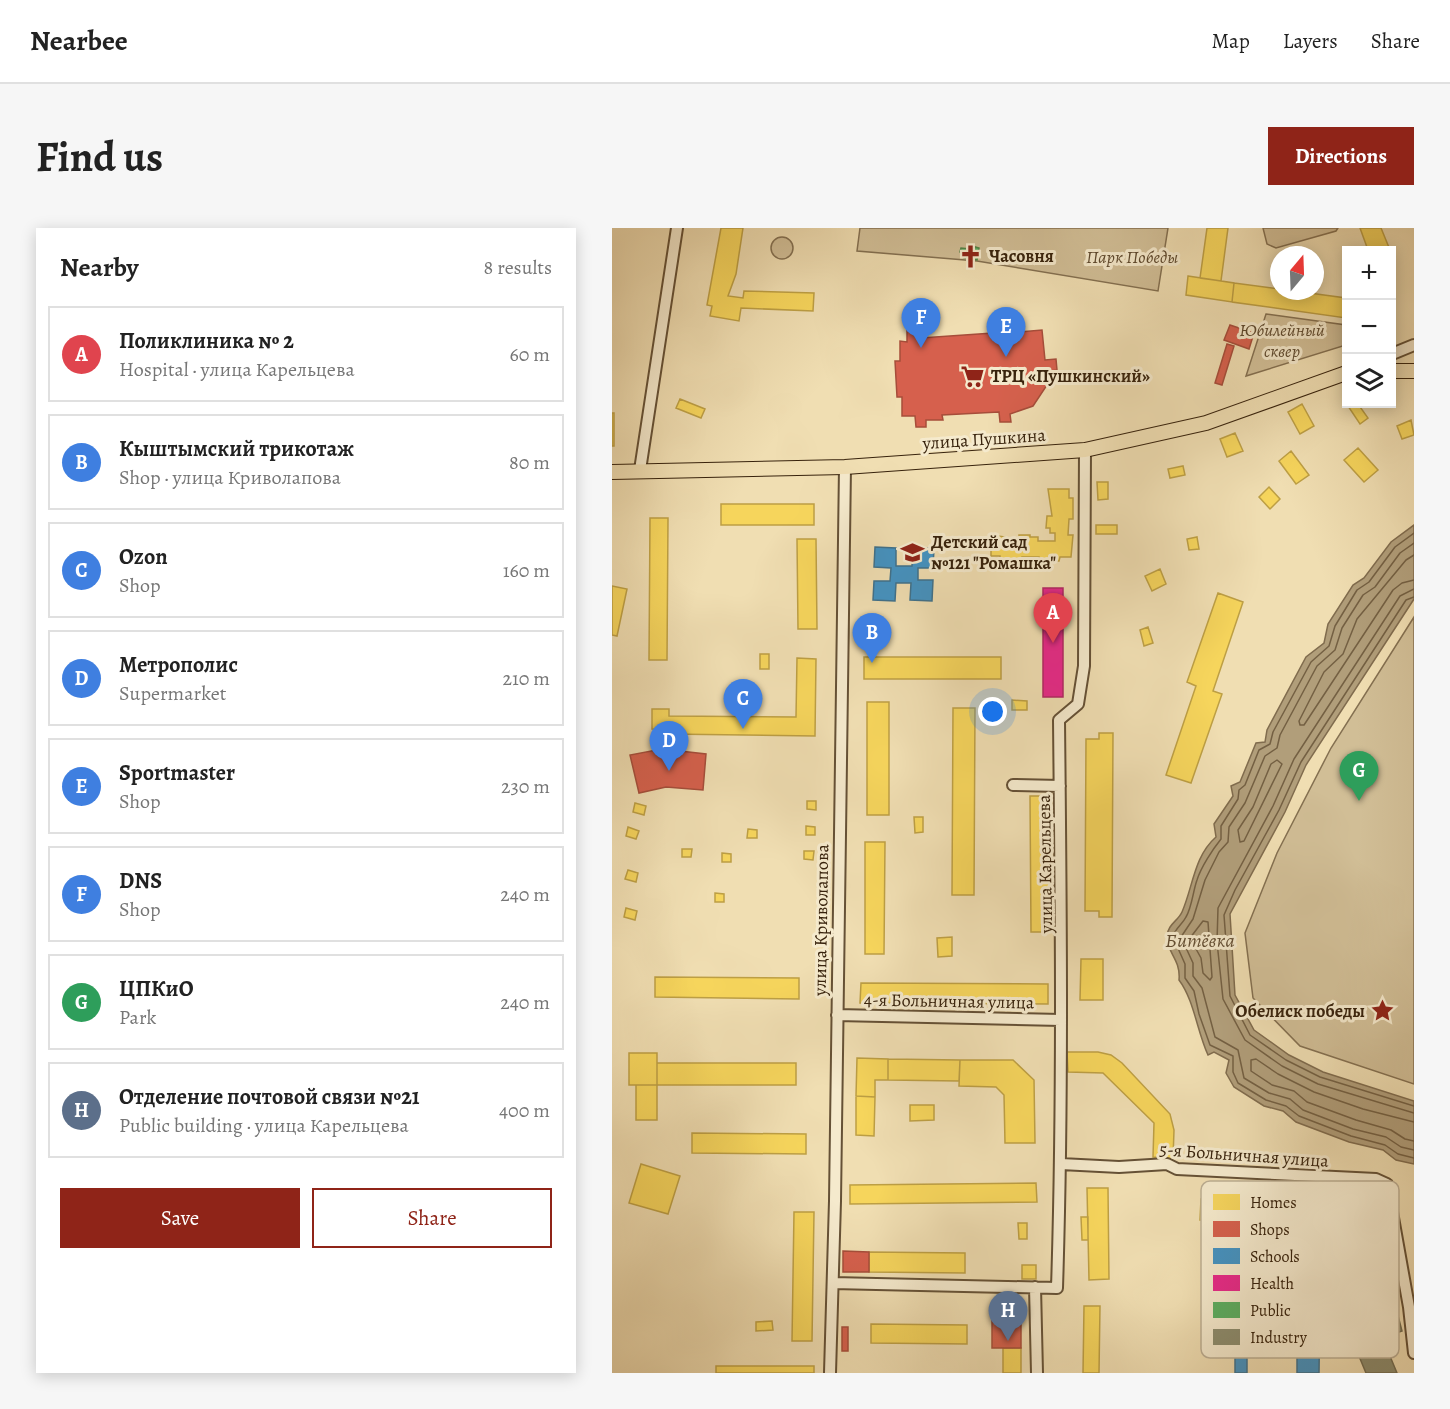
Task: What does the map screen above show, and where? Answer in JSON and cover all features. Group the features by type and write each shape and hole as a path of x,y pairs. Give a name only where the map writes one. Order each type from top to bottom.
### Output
{"main road":[{"path":"1396,371 1414,371"},
{"name":"улица Пушкина","path":"612,472 845,467 1085,450 1206,423 1342,373"}],"street":[{"path":"640,471 677,228"},
{"path":"1396,352 1414,345"},
{"name":"улица Карельцева","path":"1035,1287 1057,1288 1061,1164 1060,1020 1063,937 1059,720 1078,704 1084,666 1085,450"},
{"name":"улица Криволапова","path":"830,1373 845,467"},
{"path":"1013,785 1060,786"},
{"name":"4-я Больничная улица","path":"837,1015 1060,1020"},
{"name":"5-я Больничная улица","path":"1061,1164 1119,1167 1167,1164 1177,1169 1380,1181"},
{"name":"5-я Больничная улица","path":"1399,1251 1414,1353"},
{"path":"833,1283 1035,1287 1037,1373"}],"green space":[{"name":"Парк Победы","path":"860,228 1168,228 1158,291 977,261 857,251"},
{"path":"1263,228 1338,228 1336,231 1283,246 1267,244"},
{"path":"782,237 790,240 793,248 790,256 782,259 774,256 771,248 774,240"},
{"name":"Юбилейный сквер","path":"1266,314 1342,324 1342,346 1246,376"},
{"path":"1414,617 1414,1084 1300,1046 1253,998 1245,933 1277,853 1331,748"}],"water":[{"name":"Битёвка","path":"1414,525 1414,599 1306,765 1285,812 1230,914 1235,995 1254,1030 1289,1055 1323,1072 1414,1101 1414,1164 1396,1160 1383,1150 1349,1142 1296,1122 1283,1111 1264,1106 1234,1087 1226,1073 1229,1060 1214,1052 1208,1055 1204,1046 1192,1006 1179,980 1178,967 1167,942 1167,936 1169,928 1182,912 1198,862 1216,837 1214,824 1233,796 1231,786 1240,782 1256,743 1265,742 1267,730 1306,657 1324,643 1328,624 1353,585 1364,578 1391,542"}],"building: Homes":[{"path":"721,228 743,228 736,274 728,296 743,298 744,291 814,293 813,311 741,308 739,321 710,316 712,306 707,305"},
{"path":"1207,228 1228,228 1221,281 1200,278"},
{"path":"1360,228 1381,228 1388,246 1367,246"},
{"path":"1188,276 1234,283 1232,302 1186,295"},
{"path":"1234,283 1270,288 1270,300 1324,300 1324,295 1342,297 1342,317 1232,302"},
{"path":"680,399 705,409 701,418 676,408"},
{"path":"1302,404 1314,426 1300,434 1288,412"},
{"path":"1349,408 1361,408 1368,418 1360,424"},
{"path":"612,413 614,413 614,446 612,446"},
{"path":"1411,420 1414,435 1402,439 1397,426"},
{"path":"1235,433 1243,451 1227,457 1220,439"},
{"path":"1358,448 1378,470 1364,482 1344,460"},
{"path":"1291,451 1309,475 1296,484 1279,461"},
{"path":"1183,466 1185,475 1170,478 1168,469"},
{"path":"1097,482 1108,482 1108,499 1098,500"},
{"path":"1269,487 1280,499 1270,509 1259,497"},
{"path":"1048,489 1069,489 1069,498 1073,498 1073,519 1069,519 1068,535 1073,535 1071,557 1060,557 1059,561 1039,561 1039,557 1022,557 1022,561 1000,561 1000,556 991,556 991,535 1019,539 1019,535 1030,535 1030,537 1038,537 1038,541 1055,541 1055,533 1050,533 1050,528 1046,528 1047,516 1052,516"},
{"path":"721,504 814,504 814,525 721,525"},
{"path":"650,518 668,518 667,660 649,660"},
{"path":"1096,525 1117,525 1117,534 1096,534"},
{"path":"1197,537 1199,549 1189,550 1187,539"},
{"path":"797,539 816,539 817,629 798,629"},
{"path":"1160,569 1166,584 1152,591 1145,576"},
{"path":"612,586 627,589 617,636 612,635"},
{"path":"1218,593 1243,602 1213,691 1222,694 1191,783 1166,775 1196,686 1187,682"},
{"path":"1148,627 1153,643 1144,646 1140,630"},
{"path":"760,654 769,654 769,669 760,669"},
{"path":"864,657 1001,657 1001,679 864,679"},
{"path":"797,658 816,659 815,736 667,734 667,730 652,729 652,709 669,709 669,716 796,717"},
{"path":"1012,700 1027,701 1027,710 1012,710"},
{"path":"867,702 889,702 889,815 867,815"},
{"path":"953,708 975,708 974,895 952,895"},
{"path":"1099,733 1113,733 1112,917 1099,917 1099,911 1085,911 1086,739 1099,739"},
{"path":"1030,796 1050,796 1051,932 1031,932"},
{"path":"807,801 816,801 816,810 807,809"},
{"path":"635,803 646,806 644,815 633,812"},
{"path":"914,817 923,817 923,832 915,833"},
{"path":"806,826 815,827 815,835 806,835"},
{"path":"628,827 639,831 636,839 626,836"},
{"path":"748,829 757,830 757,838 747,838"},
{"path":"865,842 885,842 884,954 865,954"},
{"path":"682,849 692,849 691,857 682,857"},
{"path":"804,851 814,851 813,860 804,859"},
{"path":"722,853 731,854 731,862 722,862"},
{"path":"628,870 638,873 636,882 625,879"},
{"path":"715,893 724,894 724,902 715,902"},
{"path":"626,908 637,911 635,920 624,917"},
{"path":"952,937 952,956 938,957 937,938"},
{"path":"1081,959 1103,959 1103,1000 1080,1000"},
{"path":"655,977 799,978 799,999 655,997"},
{"path":"861,983 1048,984 1048,1004 860,1003"},
{"path":"1067,1052 1098,1052 1111,1055 1122,1063 1170,1114 1174,1130 1173,1159 1153,1157 1154,1123 1103,1073 1068,1072"},
{"path":"629,1053 657,1053 657,1085 629,1085"},
{"path":"857,1058 888,1059 888,1080 875,1080 875,1097 856,1096"},
{"path":"888,1059 960,1060 959,1081 888,1080"},
{"path":"960,1060 1013,1060 1034,1080 1035,1143 1005,1143 1004,1095 996,1087 959,1086"},
{"path":"657,1063 796,1063 796,1085 657,1085"},
{"path":"636,1085 657,1085 657,1120 636,1120"},
{"path":"856,1096 875,1097 874,1136 856,1135"},
{"path":"910,1105 934,1105 934,1120 910,1121"},
{"path":"692,1133 806,1134 806,1154 692,1153"},
{"path":"641,1164 680,1176 668,1214 629,1203"},
{"path":"1036,1183 1037,1202 850,1204 850,1185"},
{"path":"1087,1188 1108,1188 1109,1279 1089,1280"},
{"path":"794,1212 814,1212 812,1341 792,1341"},
{"path":"1081,1217 1088,1217 1088,1240 1082,1240"},
{"path":"1018,1223 1027,1223 1027,1239 1019,1239"},
{"path":"869,1252 965,1253 965,1273 869,1272"},
{"path":"1022,1265 1036,1265 1036,1279 1022,1279"},
{"path":"1084,1306 1100,1306 1099,1373 1083,1373"},
{"path":"772,1321 773,1330 756,1331 756,1322"},
{"path":"871,1324 967,1325 967,1344 871,1343"},
{"path":"1003,1348 1021,1348 1021,1373 1003,1373"},
{"path":"716,1366 814,1366 814,1373 716,1373"}],"building: Shops":[{"name":"ТРЦ «Пушкинский»","path":"993,323 1005,323 1007,333 1042,330 1045,360 1056,359 1057,370 1051,371 1049,382 1033,406 1010,414 1011,422 1000,422 999,412 942,415 943,420 926,420 926,427 916,427 915,416 902,416 902,397 897,397 895,361 900,361 900,341 907,342 907,329 921,330 921,338 993,333"},
{"path":"1230,325 1254,333 1249,349 1224,340"},
{"path":"1227,344 1234,346 1222,385 1215,383"},
{"path":"662,749 706,754 703,790 666,787 639,793 630,755"},
{"path":"843,1251 869,1252 869,1272 843,1272"},
{"path":"992,1320 1021,1320 1021,1348 992,1348"},
{"path":"842,1327 848,1327 848,1351 842,1351"}],"building: Schools":[{"path":"875,547 896,548 896,566 912,566 913,548 934,548 933,568 918,568 918,580 933,580 932,601 910,600 911,583 896,583 895,601 873,600 874,581 890,581 891,568 874,567"},
{"path":"1235,1358 1247,1358 1247,1373 1235,1373"},
{"path":"1297,1358 1319,1358 1319,1373 1297,1373"}],"building: Health":[{"path":"1043,588 1063,588 1063,697 1043,697"}],"building: Public":[{"name":"Часовня","path":"972,246 979,248 977,260 964,258 965,253 960,252 961,248 971,249"}],"building: Industry":[{"path":"1360,1358 1391,1358 1397,1373 1366,1373"}],"place":[{"name":"Часовня","path":"971,256"},
{"name":"DNS","path":"921,348"},
{"name":"Sportmaster","path":"1006,357"},
{"name":"ТРЦ «Пушкинский»","path":"973,376"},
{"name":"Детский сад №121 \"Ромашка\"","path":"913,552"},
{"name":"Поликлиника № 2","path":"1053,643"},
{"name":"Кыштымский трикотаж","path":"872,663"},
{"name":"Ozon","path":"743,729"},
{"name":"Метрополис","path":"669,771"},
{"name":"ЦПКиО","path":"1359,801"},
{"name":"Обелиск победы","path":"1383,1011"},
{"name":"Отделение почтовой связи №21","path":"1008,1341"}]}
